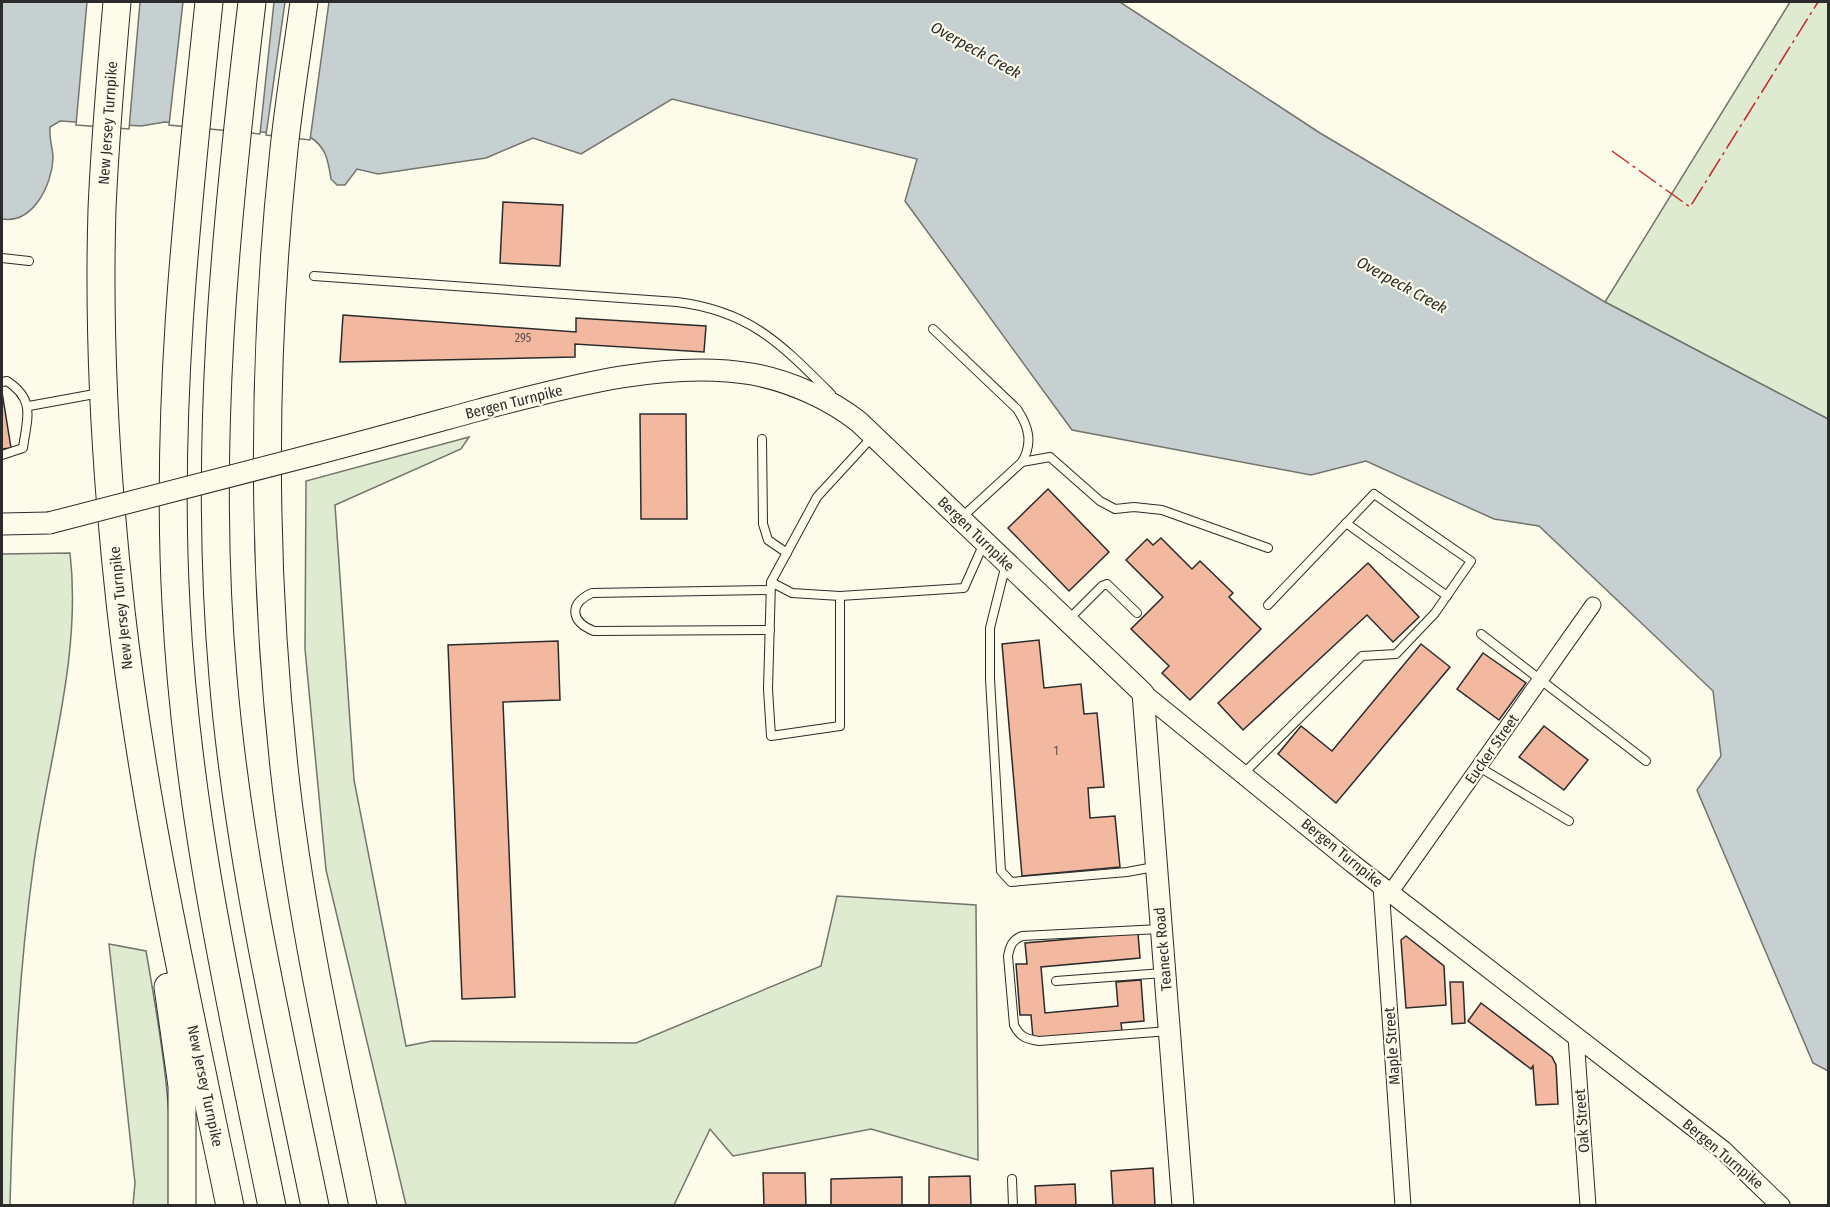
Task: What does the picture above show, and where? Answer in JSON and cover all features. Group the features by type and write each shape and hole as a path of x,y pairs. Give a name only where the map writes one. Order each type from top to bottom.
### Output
{"highway":[{"name":"New Jersey Turnpike","path":"117,2 105,140 101,278 110,496 122,618 139,746 164,884 230,1206"},
{"path":"209,2 182,274 173,435 173,533 178,639 189,760 206,880 272,1206"},
{"path":"252,2 236,134 220,311 215,420 215,531 221,651 230,743 247,861 315,1206"},
{"path":"304,2 283,156 271,295 267,386 267,535 272,625 290,812 310,938 363,1206"},
{"path":"164,884 169,1000 182,1086 182,1206"},
{"path":"342,1103 379,1206"}],"main road":[{"name":"Bergen Turnpike","path":"2,524 49,523 517,400 623,375 712,370 752,374 782,381 839,407 869,431 1143,693"},
{"name":"Teaneck Road","path":"1143,693 1183,1206"}],"street":[{"name":"Eucker Street","path":"1385,889 1479,767 1593,605"},
{"name":"Bergen Turnpike","path":"1143,693 1244,772 1385,889 1723,1150 1781,1206"},
{"name":"Maple Street","path":"1385,889 1403,1206"},
{"name":"Oak Street","path":"1576,1037 1588,1206"}],"lane":[{"path":"2,258 29,261"},
{"path":"314,276 677,302 708,307 741,319 768,336 797,360 869,431 817,497 771,586 768,689 771,736 840,726 840,596"},
{"path":"933,329 1017,409 1026,422 1029,438 1029,451 1022,462 960,519"},
{"path":"2,382 7,381 19,389 29,406 23,448 2,455"},
{"path":"29,406 104,392"},
{"path":"762,440 763,524 768,540 787,553"},
{"path":"1022,462 1050,458 1060,464 1100,501 1115,509 1134,507 1162,510 1268,548"},
{"path":"1244,772 1362,656 1396,654 1435,613 1471,561 1374,494 1268,605"},
{"path":"1346,523 1446,596"},
{"path":"770,630 594,631 581,626 576,617 575,607 581,598 592,593 771,586 792,593 840,596 964,588 984,542"},
{"path":"1006,563 990,628 990,679 1003,875 1011,882 1156,867"},
{"path":"1067,621 1102,586 1107,585 1137,613"},
{"path":"1481,634 1646,761"},
{"path":"1479,767 1569,821"},
{"path":"1161,929 1022,936 1010,946 1008,956 1014,1025 1027,1040 1169,1031"},
{"path":"1056,981 1165,972"},
{"path":"1012,1179 1013,1206"}],"green space":[{"path":"1790,2 1828,2 1828,419 1605,302"},
{"path":"469,437 461,449 335,505 354,780 406,1046 432,1041 636,1043 821,966 837,896 976,905 978,1160 871,1129 733,1156 710,1129 674,1205 406,1205 326,870 305,649 306,481"},
{"path":"70,553 72,592 68,669 28,905 17,1033 10,1205 2,1205 2,554"},
{"path":"109,944 146,951 162,1046 169,1109 170,1205 133,1205 135,1183"}],"water":[{"name":"Overpeck Creek","path":"2,2 1120,2 1320,133 1605,302 1828,419 1828,1071 1813,1063 1697,790 1721,756 1713,691 1539,526 1494,519 1366,461 1311,475 1072,430 905,201 917,159 672,99 581,154 533,138 486,158 378,174 357,169 345,185 337,185 331,179 323,150 310,137 165,122 141,126 60,121 50,127 53,158 45,190 39,200 23,215 13,219 2,219"}],"pier":[{"path":"87,2 140,2 129,129 76,125"},
{"path":"183,2 274,2 260,134 169,125"},
{"path":"285,2 329,2 310,140 266,135"}],"building":[{"path":"503,202 563,205 560,266 500,263"},
{"path":"343,315 576,332 576,318 706,326 704,352 575,344 575,357 340,362"},
{"path":"2,392 11,448 2,449"},
{"path":"640,414 686,414 687,519 641,519"},
{"path":"1048,489 1109,552 1069,591 1008,528"},
{"path":"1161,538 1192,569 1200,561 1233,593 1229,597 1261,629 1190,700 1162,673 1169,666 1131,629 1163,597 1126,560 1147,539 1153,545"},
{"path":"1368,563 1419,617 1393,642 1367,615 1243,730 1218,703"},
{"path":"1039,640 1044,688 1081,684 1084,714 1097,713 1104,787 1088,788 1090,818 1115,816 1120,867 1022,876 1002,644"},
{"path":"558,641 560,700 503,702 515,997 462,999 448,645"},
{"path":"1421,644 1450,667 1336,803 1278,754 1301,726 1332,751"},
{"path":"1483,653 1526,683 1499,720 1457,689"},
{"path":"1544,726 1588,760 1564,790 1519,757"},
{"path":"1138,933 1140,958 1041,967 1045,1013 1118,1006 1116,982 1141,980 1144,1021 1121,1023 1122,1031 1033,1038 1031,1015 1020,1015 1016,964 1027,964 1025,943"},
{"path":"1406,936 1444,966 1446,1005 1406,1008 1401,940"},
{"path":"1450,982 1463,982 1465,1023 1452,1024"},
{"path":"1481,1003 1552,1057 1556,1065 1558,1104 1536,1105 1533,1066 1531,1069 1468,1021"},
{"path":"1153,1168 1155,1206 1113,1206 1111,1171"},
{"path":"763,1173 805,1173 806,1206 764,1206"},
{"path":"970,1176 971,1206 929,1206 929,1177"},
{"path":"902,1177 902,1206 831,1206 831,1179"},
{"path":"1075,1184 1076,1206 1036,1206 1035,1186"}],"power":[{"path":"1612,151 1690,207 1818,2"}]}
